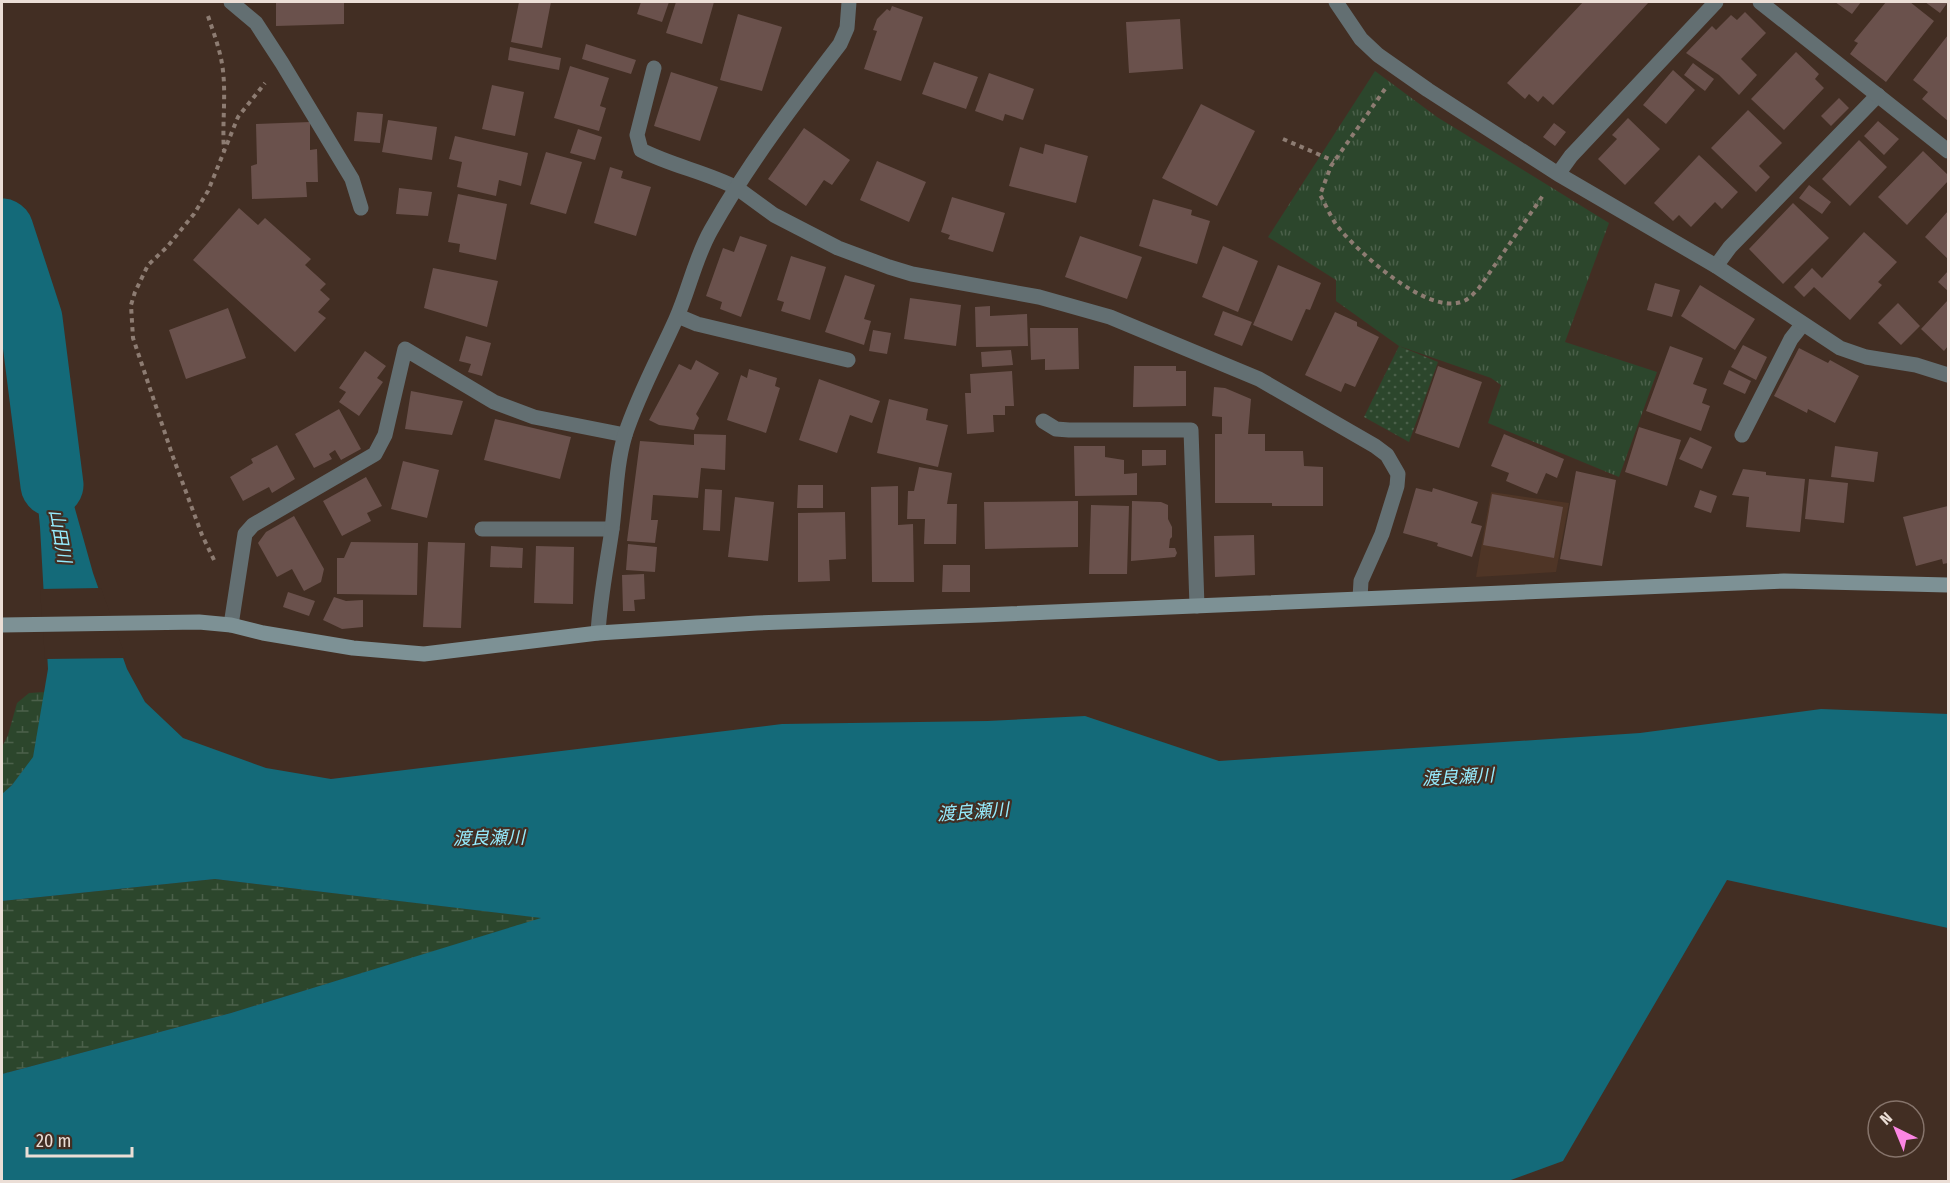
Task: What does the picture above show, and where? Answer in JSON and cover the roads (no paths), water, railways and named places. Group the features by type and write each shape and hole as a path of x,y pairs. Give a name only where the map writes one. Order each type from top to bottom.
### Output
{"street":[{"path":"231,2 256,23 282,63 352,179 361,208"},
{"path":"598,633 599,606 612,529 620,455 625,435 678,316 710,232 759,153 840,44 847,28 849,2"},
{"path":"1336,2 1361,39 1398,69 1558,174 1716,266 1802,325 1851,353 1916,365 1948,375"},
{"path":"1558,174 1571,156 1716,2"},
{"path":"1760,2 1948,151"},
{"path":"654,68 637,135 641,150 657,158 715,177 737,188 774,215 838,248 889,267 912,274 1039,297 1110,317 1258,379 1375,446 1394,464 1398,480 1382,534 1361,581 1360,598"},
{"path":"1716,266 1731,247 1878,95"},
{"path":"678,316 697,324 848,360"},
{"path":"1742,435 1791,339 1802,325"},
{"path":"231,625 244,534 253,525 375,454 386,435 405,349 494,402 534,417 625,435"},
{"path":"1043,421 1056,429 1069,430 1191,430 1197,606"},
{"path":"482,529 612,529"},
{"path":"2,625 199,622 231,625 343,647 424,654 598,633 757,623 1784,581 1948,585"}],"water":[{"name":"渡良瀬川","path":"52,398 70,491 93,573 127,669 145,702 183,738 266,768 331,779 782,724 987,721 1085,716 1219,761 1640,733 1821,709 1948,714 1948,928 1727,880 1563,1161 1508,1181 2,1182 2,1074 231,1013 541,918 215,879 2,901 2,794 12,785 33,757 48,669 40,527 28,401"}],"waterway":[{"name":"山田川","path":"2,230 31,319 52,485"}]}
